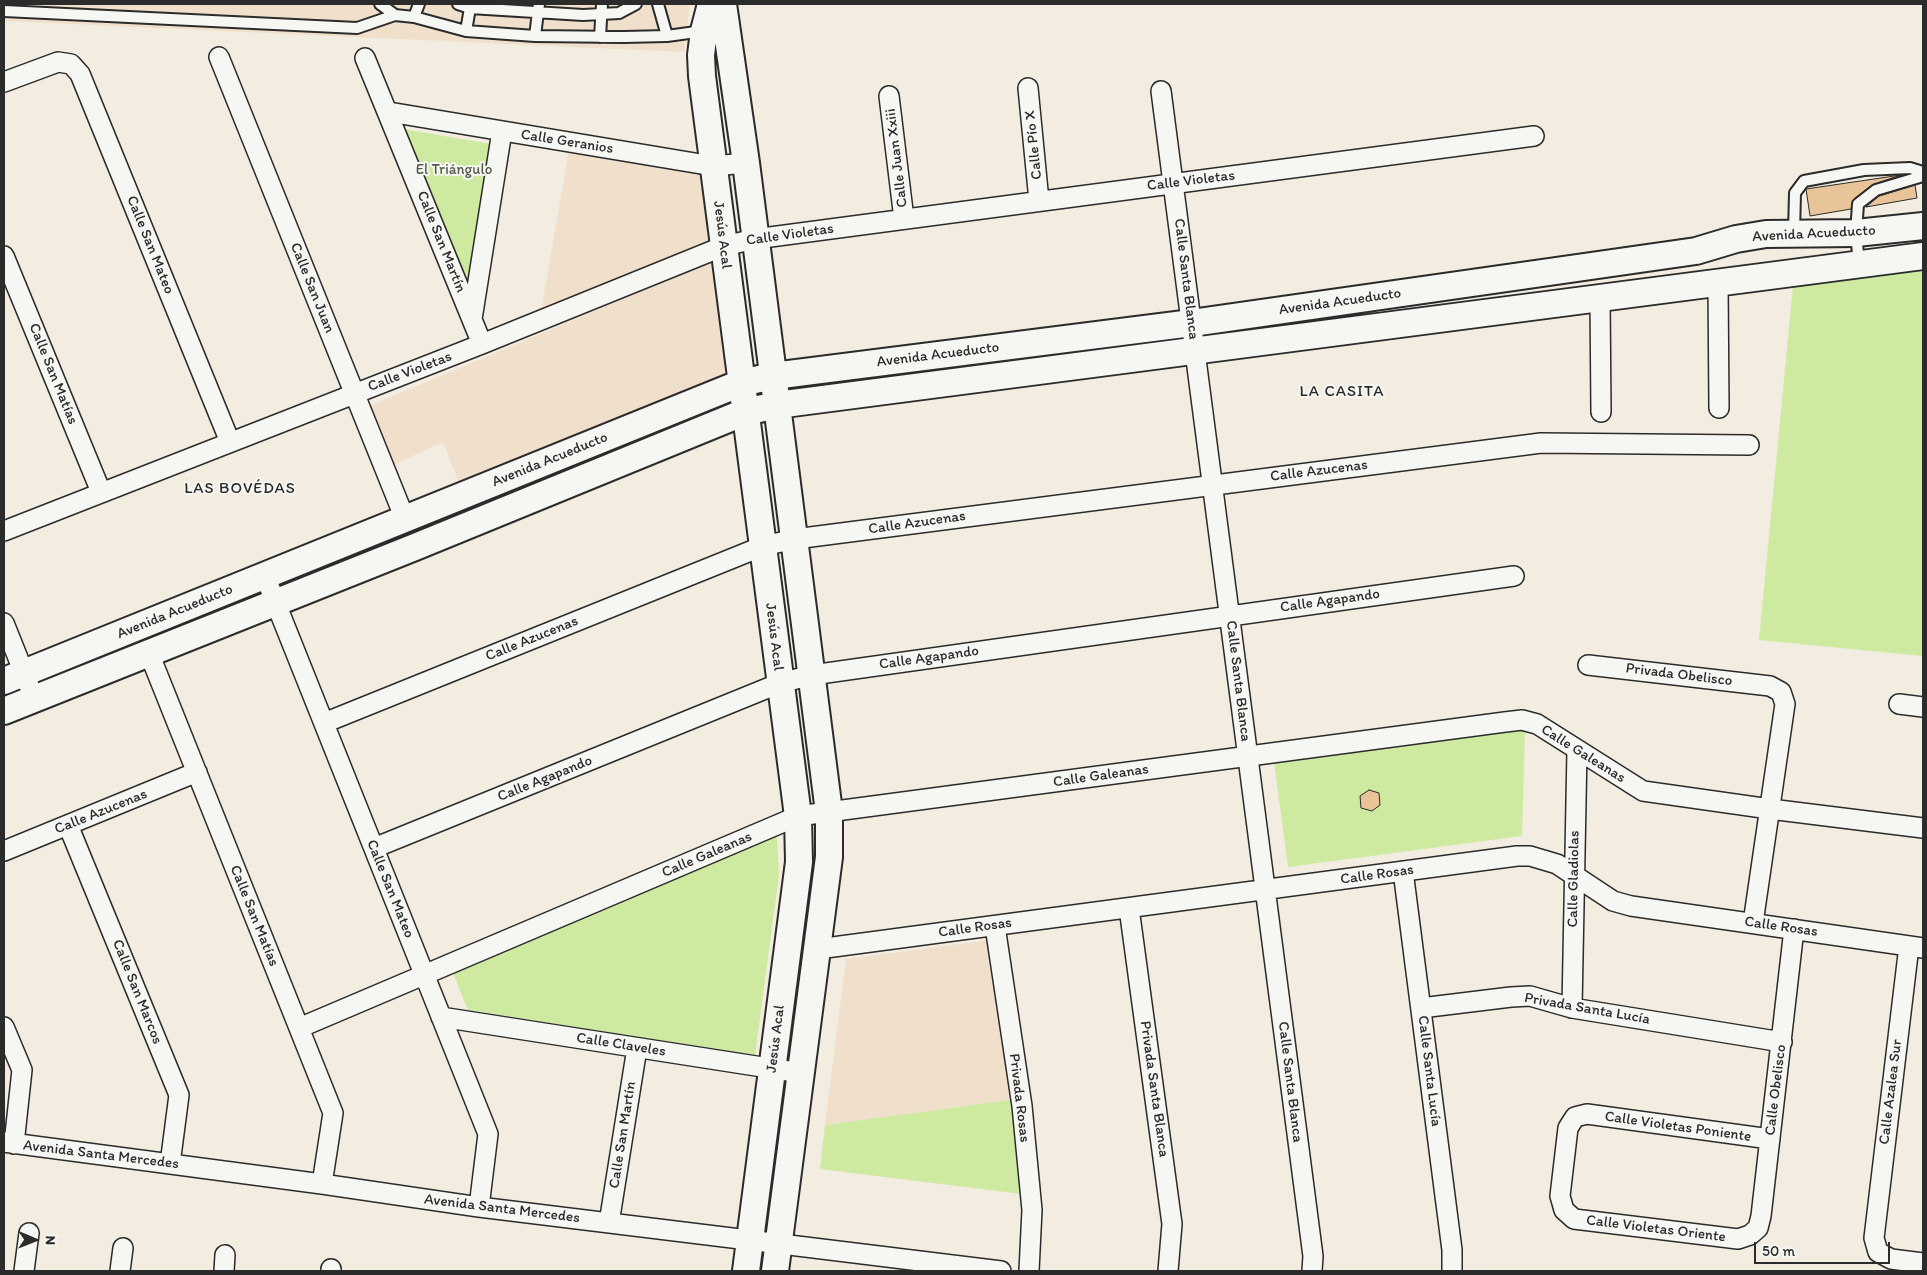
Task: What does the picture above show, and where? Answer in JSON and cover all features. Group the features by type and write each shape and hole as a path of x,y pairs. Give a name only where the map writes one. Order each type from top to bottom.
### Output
{"street":[{"name":"Jesús Acal","path":"712,4 704,31 701,62 798,816 799,862 746,1271"},
{"name":"Jesús Acal","path":"723,4 756,239 829,812 829,857 818,949 774,1271"},
{"name":"Calle San Juan","path":"218,57 405,519"},
{"name":"Calle San Martín","path":"365,58 389,112 482,344"},
{"name":"Calle San Mateo","path":"4,82 58,62 71,64 80,74 230,442"},
{"name":"Calle Pío X","path":"1028,88 1039,201"},
{"name":"Calle Santa Blanca","path":"1161,91 1313,1256 1312,1271"},
{"name":"Calle Juan Xxiii","path":"889,96 904,219"},
{"name":"Calle Geranios","path":"389,112 713,166 746,163"},
{"path":"472,319 502,131"},
{"name":"Calle Violetas","path":"4,531 482,344 724,246 756,239 1534,136"},
{"name":"Avenida Acueducto","path":"14,677 742,383 773,376 1192,323 1696,251 1736,239 1766,234 1856,233 1923,226"},
{"name":"Calle San Matías","path":"4,256 101,492"},
{"name":"Avenida Acueducto","path":"4,710 745,412 777,405 1923,256"},
{"path":"1718,283 1719,408"},
{"path":"1600,298 1601,412"},
{"name":"Calle Azucenas","path":"324,723 763,546 795,539 1541,443 1749,445"},
{"name":"Calle San Mateo","path":"265,576 488,1134 479,1207"},
{"name":"Calle Agapando","path":"374,848 780,683 812,675 1514,576"},
{"path":"4,623 14,677 34,698"},
{"name":"Calle San Matías","path":"149,653 333,1114 322,1184"},
{"name":"Privada Obelisco","path":"1588,665 1770,686 1781,692 1785,704 1770,809"},
{"path":"1899,704 1923,707"},
{"name":"Calle Galeanas","path":"299,1028 798,816 1522,720 1537,724 1643,791 1923,828"},
{"name":"Calle Gladiolas","path":"1572,1008 1577,750"},
{"name":"Calle Azucenas","path":"4,851 197,772"},
{"path":"1753,923 1770,809"},
{"name":"Calle San Marcos","path":"68,825 179,1095 170,1164"},
{"name":"Calle Rosas","path":"818,949 1507,857 1530,856 1557,864 1613,901 1631,906 1916,947"},
{"name":"Calle Santa Lucía","path":"1403,871 1452,1250 1452,1271"},
{"name":"Privada Santa Blanca","path":"1128,908 1172,1224 1168,1271"},
{"name":"Privada Rosas","path":"995,926 1022,1106 1032,1210 1029,1271"},
{"name":"Calle Obelisco","path":"1738,1239 1750,1235 1758,1228 1761,1216 1794,930"},
{"name":"Calle Azalea Sur","path":"1916,947 1874,1238 1878,1252 1891,1260 1923,1263"},
{"name":"Privada Santa Lucía","path":"1421,1008 1530,996 1572,1008 1782,1042"},
{"name":"Calle Claveles","path":"441,1017 801,1073"},
{"path":"4,1027 22,1070 9,1143"},
{"name":"Calle San Martín","path":"609,1223 638,1048"},
{"name":"Calle Violetas Poniente","path":"1574,1219 1564,1210 1560,1196 1568,1128 1575,1117 1587,1114 1770,1139"},
{"name":"Avenida Santa Mercedes","path":"9,1143 322,1184 479,1207 1001,1271"},
{"name":"Calle Violetas Oriente","path":"1574,1219 1738,1239"},
{"path":"24,1271 29,1233"},
{"path":"120,1271 123,1248"}],"lane":[{"path":"380,4 395,15"},
{"path":"414,17 419,4"},
{"path":"458,4 470,8 601,9 619,13 636,4"},
{"path":"658,4 667,36"},
{"path":"466,31 470,8"},
{"path":"535,36 539,8"},
{"path":"600,37 601,9"},
{"path":"4,12 357,28 395,15 414,17 466,31 535,36 667,36 704,31"},
{"path":"1794,233 1795,193 1804,181 1864,170 1910,168 1923,172"},
{"path":"1859,264 1856,233 1858,204 1876,190 1923,176"}],"shaded area":[{"path":"4,4 690,4 684,52 4,21"},
{"path":"569,150 703,173 712,242 541,312"},
{"path":"718,259 730,379 461,488 443,442 389,467 367,407"},
{"path":"989,940 1010,1100 825,1125 846,959"}],"green space":[{"name":"El Triángulo","path":"403,129 491,144 468,290"},
{"path":"1923,267 1923,656 1759,640 1793,286"},
{"path":"1525,728 1522,836 1288,867 1274,762"},
{"path":"777,836 779,875 755,1055 468,1010 453,973"},
{"path":"1010,1100 1022,1194 820,1169 825,1125"}],"building":[{"path":"1901,175 1872,185 1854,199 1851,209 1810,216 1806,189"},
{"path":"1915,185 1917,198 1866,207 1879,196"},
{"path":"1369,790 1379,793 1380,805 1372,811 1361,808 1360,796"}],"district":[{"name":"LA CASITA","path":"1342,392"},
{"name":"LAS BOVÉDAS","path":"240,489"}]}
